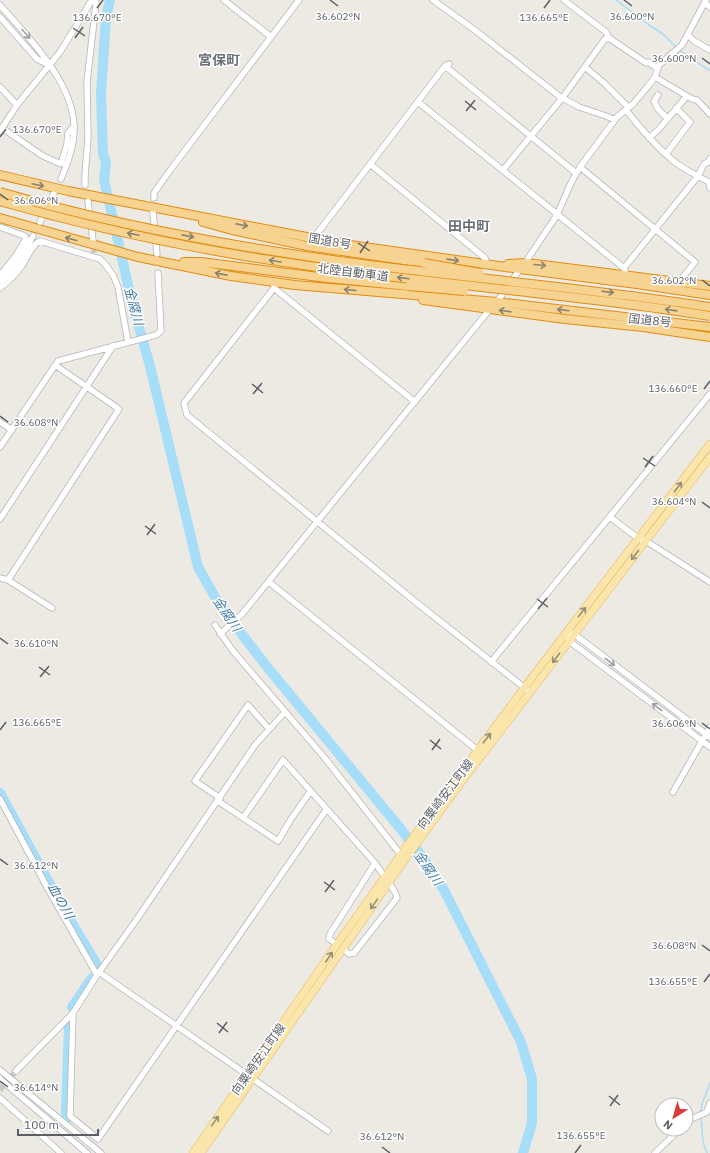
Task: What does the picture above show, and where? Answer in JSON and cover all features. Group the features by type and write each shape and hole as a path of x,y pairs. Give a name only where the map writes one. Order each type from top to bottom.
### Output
{"highway":[{"name":"国道8号","path":"0,175 68,191 313,238 371,248 487,264 522,266"},
{"name":"北陸自動車道","path":"0,192 114,221 236,245 362,264 593,291 710,307"},
{"name":"北陸自動車道","path":"0,201 121,232 235,254 361,273 632,305 710,316"},
{"path":"137,204 232,230 323,249 567,285 593,291"},
{"name":"国道8号","path":"0,218 138,257 274,285 422,294 710,327"},
{"path":"167,263 200,262 327,278 441,289 563,297"},
{"path":"522,266 625,271 679,282 710,286"},
{"path":"522,266 710,295"},
{"path":"375,292 400,297 565,319 643,327 710,337"}],"main road":[{"name":"向粟崎安江町線","path":"527,690 569,641 710,444"},
{"name":"向粟崎安江町線","path":"201,1153 250,1077 340,947 424,828 527,690 566,633 710,457"},
{"name":"向粟崎安江町線","path":"192,1153 250,1077"}],"street":[{"path":"74,126 68,134 67,144 61,164 43,156 1,130 17,105 60,52 92,0"},
{"path":"85,185 84,176 88,137 87,82 96,3 95,0"},
{"path":"224,0 271,37"},
{"path":"154,198 154,193 171,169 299,0"},
{"path":"433,0 476,31 559,96 579,107 615,120"},
{"path":"564,0 606,32 609,38 646,63 648,62 657,68"},
{"path":"497,302 557,215 576,172 615,120 633,104 655,77 659,65 679,48 707,3"},
{"path":"0,5 42,53 68,98 74,126 71,151 61,179"},
{"path":"0,17 37,59 49,65"},
{"path":"688,35 694,41 710,50"},
{"path":"503,170 563,97 605,39 609,38"},
{"path":"313,238 447,65 576,172"},
{"path":"585,67 604,83 628,107 626,110 649,138 675,162 708,182 710,188"},
{"path":"655,77 692,99 697,100 710,114"},
{"path":"0,87 17,105"},
{"path":"658,95 654,101 658,109 667,118"},
{"path":"649,138 659,129 687,96"},
{"path":"418,102 625,271 655,228 698,176 704,164 710,159"},
{"path":"666,154 690,122 676,108"},
{"path":"370,164 485,258 487,264"},
{"path":"580,167 695,262 679,282"},
{"path":"40,222 54,193"},
{"path":"88,201 93,241"},
{"path":"153,212 156,254"},
{"path":"0,227 25,236 26,240 15,257 0,275"},
{"path":"0,281 19,261 33,236"},
{"path":"0,288 17,272 26,260 35,243 40,241 94,255 104,263 113,275 118,288 129,342"},
{"path":"0,447 58,361 156,335 161,331 158,273"},
{"path":"415,402 274,285 184,402 187,415 417,603 527,690"},
{"path":"221,632 242,614 269,582 490,309"},
{"path":"0,519 113,346"},
{"path":"8,580 119,409 55,365"},
{"path":"491,662 710,394"},
{"path":"0,422 12,430"},
{"path":"610,517 642,540 710,582"},
{"path":"0,578 8,580 52,608"},
{"path":"269,582 480,752"},
{"path":"215,625 233,651 324,757 403,858"},
{"path":"708,736 574,634 566,633 569,641 710,747"},
{"path":"269,729 248,705 195,781 243,818 278,841 310,792"},
{"path":"16,1071 73,1013 98,974 255,745 285,712"},
{"path":"672,792 702,742 708,736 710,728"},
{"path":"243,818 282,760 375,863 382,873"},
{"path":"0,799 48,889 98,974 328,1131"},
{"path":"73,1013 70,1116 98,1139 326,810"},
{"path":"375,863 330,934 329,939 349,954 354,953 397,898 391,886"},
{"path":"0,1070 102,1153"},
{"path":"0,1079 88,1153"},
{"path":"0,1098 61,1153"},
{"path":"694,1118 707,1112 710,1103"},
{"path":"655,1153 672,1137"}],"waterway":[{"name":"金腐川","path":"110,0 106,17 101,94 103,154 106,162 104,180 132,302 150,366 198,567 220,606 268,668 400,828 424,859 444,890 521,1042 532,1079 532,1123 523,1153"},
{"path":"616,0 663,34 676,47"},
{"path":"679,50 710,71"},
{"name":"血の川","path":"0,793 61,905 99,968"},
{"name":"血の川","path":"72,1007 92,978"},
{"name":"血の川","path":"67,1119 69,1025"},
{"path":"701,1113 702,1104 710,1083"},
{"path":"701,1117 703,1142 707,1153"}],"tunnel":[{"path":"93,241 94,253"},
{"path":"0,1090 16,1071"}],"district":[{"name":"宮保町","path":"219,60"},
{"name":"田中町","path":"469,226"}]}
